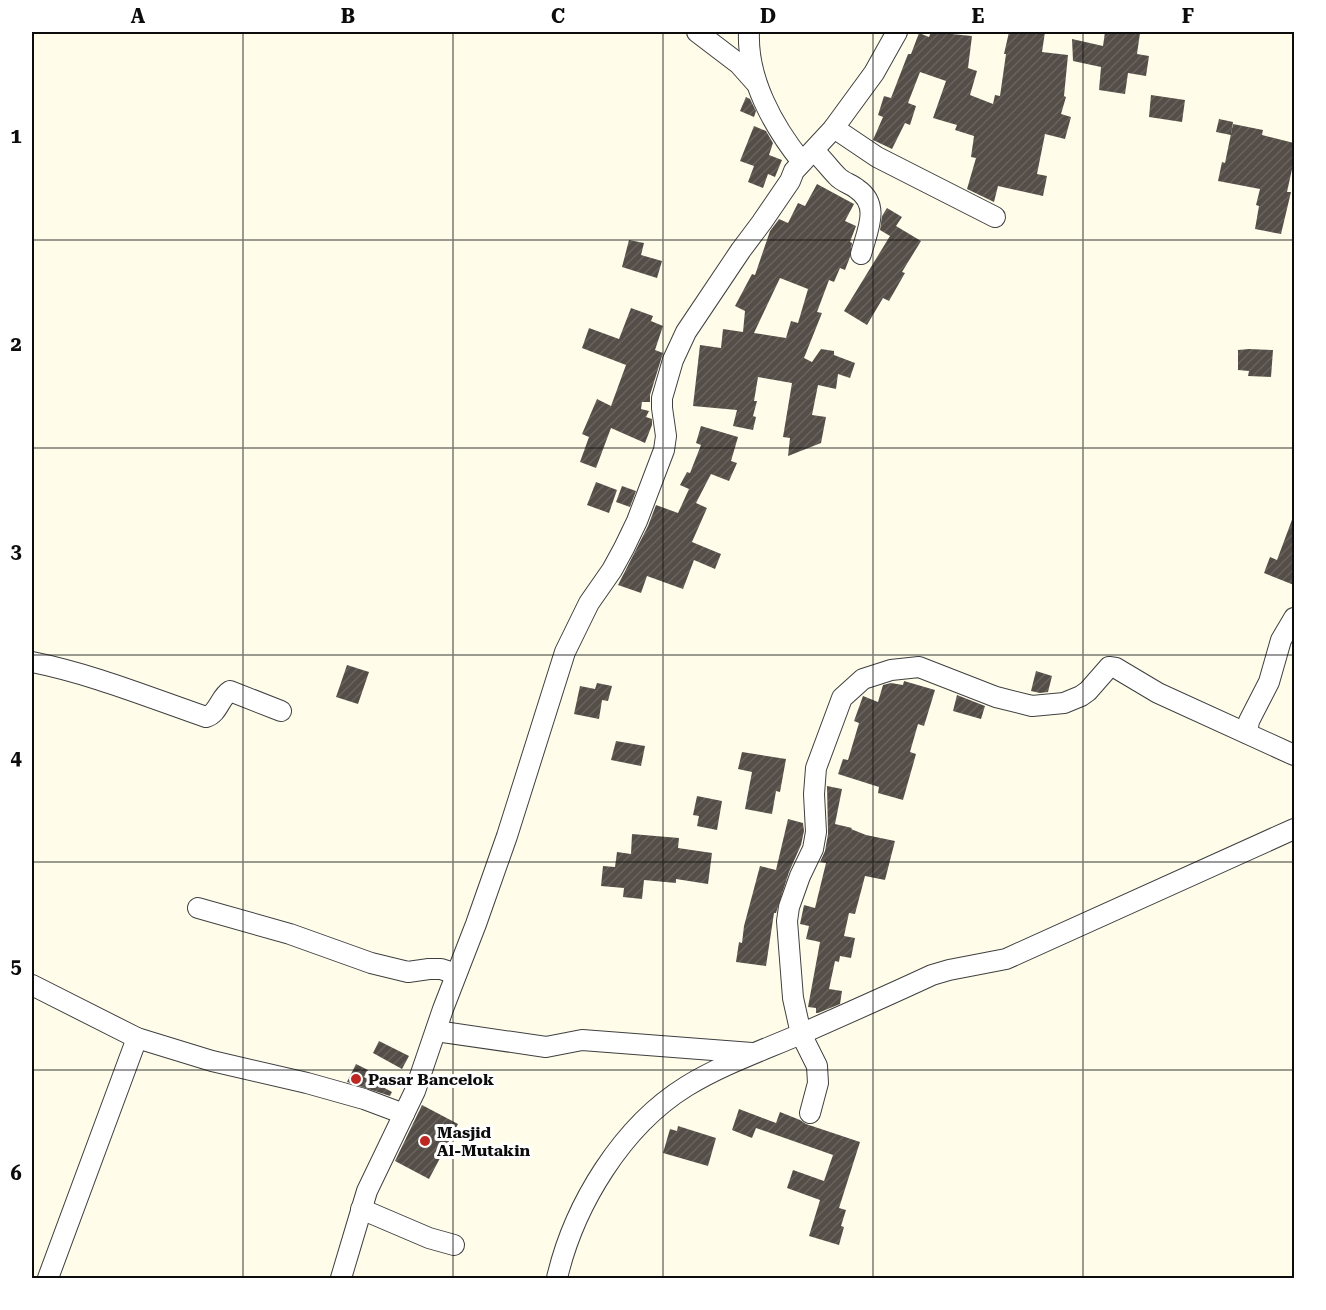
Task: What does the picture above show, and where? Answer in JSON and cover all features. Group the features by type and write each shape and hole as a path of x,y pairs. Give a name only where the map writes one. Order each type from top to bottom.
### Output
{"street":[{"path":"697,32 751,76 792,150 811,154 826,163 838,178 857,188 868,200 872,210 861,254"},
{"path":"749,32 756,84"},
{"path":"341,1278 362,1209 380,1161 395,1137 415,1091 476,924 507,837 565,652 589,603 624,548 637,521 664,450 666,436 662,398 673,360 686,332 710,295 811,154 833,129 874,73 897,32"},
{"path":"833,129 877,157 994,217"},
{"path":"1248,727 1269,682 1281,640 1294,618"},
{"path":"32,662 92,677 206,717 212,714 226,693 230,691 281,711"},
{"path":"810,1113 818,1083 793,998 787,921 789,907 800,876 813,849 816,832 814,794 816,768 842,698 863,679 891,670 919,668 996,696 1032,706 1064,703 1081,696 1109,667 1116,668 1158,693 1248,727 1294,755"},
{"path":"436,1031 546,1047 582,1040 754,1053 809,1050 932,975 1006,959 1294,829"},
{"path":"198,908 290,934 371,963 408,972 441,969 456,974"},
{"path":"32,985 137,1038 212,1061 364,1099 404,1114"},
{"path":"48,1278 137,1038"},
{"path":"557,1278 564,1251 584,1201 631,1133 662,1104 686,1087 754,1053"},
{"path":"362,1209 429,1238 454,1245"}],"building":[{"path":"931,32 972,36 968,68 977,71 970,95 993,104 995,95 1000,96 1006,54 1004,54 1009,32 1045,32 1042,52 1068,55 1064,96 1066,97 1061,114 1071,117 1065,139 1045,134 1037,174 1047,176 1043,196 998,186 994,202 967,189 976,158 971,157 974,136 955,130 957,125 933,118 946,81 920,72 908,103 916,106 910,125 905,123 892,149 873,140 883,117 878,115 884,96 891,98 919,33 929,37"},
{"path":"1105,32 1140,33 1137,54 1149,56 1146,76 1128,73 1125,94 1099,90 1101,67 1073,61 1072,39 1103,46"},
{"path":"1151,95 1185,100 1182,122 1149,117"},
{"path":"746,97 750,99 756,111 754,117 740,111"},
{"path":"1219,119 1233,122 1231,135 1216,132"},
{"path":"1233,124 1263,130 1262,135 1294,143 1294,160 1287,192 1291,192 1281,234 1255,229 1259,206 1256,205 1260,189 1218,181 1222,162 1225,163"},
{"path":"754,126 766,131 773,143 769,155 782,160 775,177 768,174 763,188 748,182 754,166 740,161"},
{"path":"817,184 854,204 845,221 856,226 850,242 852,243 850,257 845,270 840,268 834,282 829,280 817,312 822,313 804,358 812,362 821,349 834,351 834,355 855,363 850,378 838,374 836,389 818,385 812,415 826,417 821,443 788,456 790,438 783,437 792,383 758,377 753,430 733,426 737,410 693,406 700,345 721,348 723,329 743,332 745,311 735,306 752,274 755,275 770,231 779,219 788,223 798,203 805,206","holes":["780,278 808,289 798,323 791,321 786,338 754,333"]},
{"path":"887,208 902,217 896,226 921,241 902,272 905,273 889,301 883,298 867,325 844,311 890,236 880,230 882,216"},
{"path":"629,240 644,243 641,255 662,261 657,278 622,267"},
{"path":"631,308 653,316 651,321 663,326 655,350 663,353 650,402 642,402 641,409 649,411 646,417 652,419 652,425 645,443 611,428 596,468 580,462 589,437 582,434 597,399 611,406 626,365 582,348 589,328 619,339"},
{"path":"1238,350 1273,350 1271,377 1248,376 1249,371 1238,370"},
{"path":"701,426 738,437 731,461 737,463 729,481 711,474 696,503 707,508 692,542 721,554 715,569 694,560 683,589 647,576 641,593 618,585 656,505 678,513 689,489 680,485 687,472 690,473 701,445 696,443"},
{"path":"596,482 617,490 609,513 587,505"},
{"path":"622,486 636,491 630,507 616,502"},
{"path":"1293,517 1294,585 1264,573 1270,557 1277,560"},
{"path":"347,665 369,672 358,704 336,697"},
{"path":"1036,671 1052,676 1048,692 1031,691"},
{"path":"904,681 935,690 924,726 918,724 910,752 916,754 903,800 878,793 879,787 838,774 843,759 848,760 859,723 854,721 863,696 878,702 883,685 891,683 903,685"},
{"path":"597,683 612,686 608,701 602,700 599,719 574,714 580,686 595,689"},
{"path":"957,695 985,706 981,719 953,711"},
{"path":"616,741 645,746 641,766 611,760"},
{"path":"742,752 786,759 780,792 776,791 772,814 745,809 752,772 738,769"},
{"path":"827,786 842,789 835,824 852,828 866,835 895,841 885,880 865,876 855,914 849,913 844,936 855,938 851,958 840,956 839,962 835,961 829,989 842,991 840,1004 816,1013 816,1008 808,1007 820,942 806,939 809,926 800,924 804,905 815,908 826,863 820,862 828,834"},
{"path":"697,796 722,801 717,830 697,826 699,816 693,815"},
{"path":"788,819 803,823 804,831 801,845 789,872 776,913 774,913 766,966 736,962 739,942 742,943 744,926 760,866 776,870"},
{"path":"632,834 679,838 678,848 712,853 708,884 676,879 676,883 644,880 642,899 623,897 624,888 601,886 603,866 615,867 617,852 631,854"},
{"path":"379,1041 409,1056 402,1069 373,1053"},
{"path":"356,1064 368,1070 364,1077 392,1092 390,1096 347,1082"},
{"name":"Masjid Al-Mutakin","path":"422,1105 458,1124 429,1179 395,1161"},
{"path":"739,1109 776,1123 780,1112 806,1124 860,1142 839,1208 846,1210 839,1245 809,1236 820,1200 787,1188 793,1170 824,1181 833,1155 756,1128 752,1138 732,1130"},
{"path":"678,1126 716,1138 708,1166 663,1153 670,1129 677,1131"}],"place":[{"name":"Pasar Bancelok","path":"356,1079"},
{"name":"Masjid Al-Mutakin","path":"425,1141"}]}
